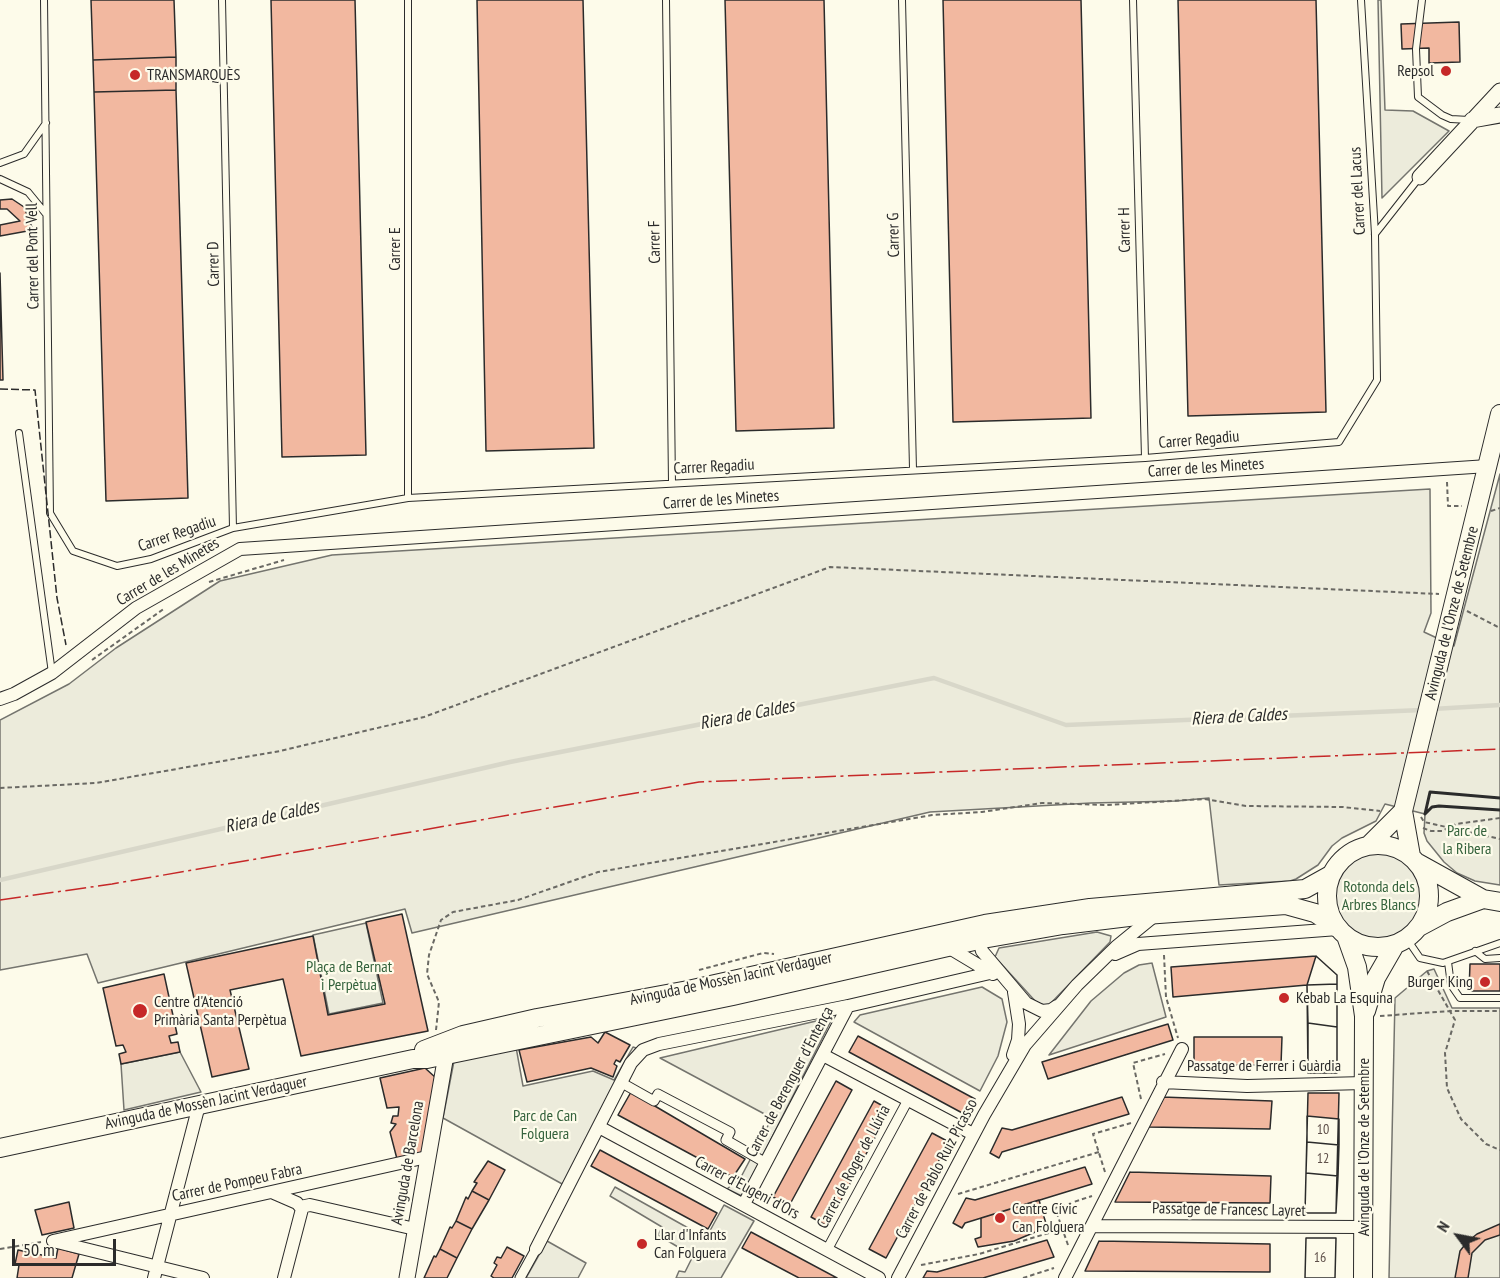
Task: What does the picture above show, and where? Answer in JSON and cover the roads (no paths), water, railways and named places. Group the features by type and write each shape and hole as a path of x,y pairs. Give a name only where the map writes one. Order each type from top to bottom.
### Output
{"main road":[{"name":"Avinguda de l'Onze de Setembre","path":"1415,860 1403,811 1454,604 1486,509 1488,466 1500,414"},
{"path":"1403,811 1369,845 1351,852 1332,874 1328,888 1328,903 1342,932 1355,942 1375,947 1407,937 1447,912 1491,900"},
{"path":"1369,845 1396,848 1491,900"},
{"path":"1407,937 1430,902 1427,881 1415,860"},
{"name":"Avinguda de Mossèn Jacint Verdaguer","path":"439,1051 464,1035 537,1018 688,990 985,924 1090,908 1305,889 1332,874"},
{"name":"Avinguda de Mossèn Jacint Verdaguer","path":"0,1148 413,1059 425,1049 439,1051 732,996 948,947 1151,915 1286,905 1315,913 1342,932"},
{"name":"Avinguda de l'Onze de Setembre","path":"1342,932 1357,967 1371,1016"},
{"name":"Avinguda de l'Onze de Setembre","path":"1363,1278 1364,1083 1371,1016 1376,978 1407,937"}],"street":[{"path":"1420,177 1500,91"},
{"path":"1472,120 1500,115"},
{"name":"Carrer de les Minetes","path":"0,699 52,673 136,608 240,549 1488,466"},
{"name":"Avinguda de Mossèn Jacint Verdaguer","path":"1090,908 1101,913 1126,911 1151,915"},
{"name":"Avinguda de Mossèn Jacint Verdaguer","path":"982,942 989,932 1038,921 1054,912"},
{"name":"Carrer de Pablo Ruiz Picasso","path":"900,1273 973,1134 1025,1045 1059,1004 1116,946 1151,915"},
{"path":"1099,964 1138,944 1342,932"},
{"path":"982,942 982,951 1012,988"},
{"path":"948,947 990,972 1036,1010 1051,1010 1059,1004"},
{"path":"520,1278 632,1063 643,1050 659,1044 848,1006 990,972"},
{"name":"Carrer de Pablo Ruiz Picasso","path":"1006,1075 1018,1040 1019,1024 1012,988"},
{"name":"Carrer de Berenguer d'Entença","path":"744,1204 848,1006"},
{"path":"1065,1278 1094,1226 1163,1082 1182,1049"},
{"name":"Avinguda de Barcelona","path":"407,1278 427,1157 439,1051"},
{"path":"823,1055 973,1134"},
{"name":"Passatge de Ferrer i Guàrdia","path":"1163,1082 1269,1086 1364,1083"},
{"path":"622,1083 654,1101 658,1094 730,1132 726,1140 766,1163"},
{"name":"Carrer de Roger de Llúria","path":"827,1250 908,1100"},
{"path":"199,1105 156,1273 203,1278"},
{"name":"Carrer d'Eugeni d'Ors","path":"599,1127 879,1278"},
{"name":"Carrer de Pompeu Fabra","path":"156,1273 53,1241 427,1157"},
{"path":"274,1193 297,1203 302,1209"},
{"path":"284,1278 302,1209 305,1206 310,1205 415,1229"},
{"name":"Passatge de Francesc Layret","path":"1094,1226 1364,1227"}],"lane":[{"name":"Carrer del Pont Vell","path":"44,0 50,513"},
{"name":"Carrer D","path":"222,0 233,528"},
{"name":"Carrer E","path":"408,0 408,498"},
{"name":"Carrer F","path":"666,0 672,483"},
{"name":"Carrer G","path":"902,0 913,469"},
{"name":"Carrer H","path":"1132,0 1144,458"},
{"name":"Carrer del Lacus","path":"1361,0 1375,234 1377,380"},
{"path":"1422,0 1416,48 1418,97 1431,110 1451,119 1472,120"},
{"path":"0,163 24,154 47,123"},
{"path":"1375,234 1420,177"},
{"path":"0,179 28,192 46,214"},
{"name":"Carrer Regadiu","path":"50,513 74,551 117,566 152,559 233,528 408,498 1144,458 1340,442 1377,380"},
{"path":"20,433 52,673"},
{"path":"1407,937 1420,958 1448,962 1500,943"},
{"path":"1475,951 1485,959 1500,958"},
{"path":"1448,962 1450,986 1460,998 1500,998"}],"waterway":[{"name":"Riera de Caldes","path":"0,880 510,762 934,678 1066,725 1422,710"},
{"name":"Riera de Caldes","path":"1433,709 1500,705"}],"place":[{"name":"Repsol","path":"1446,71"},
{"name":"TRANSMARQUÈS","path":"135,75"},
{"name":"Burger King","path":"1485,982"},
{"name":"Kebab La Esquina","path":"1284,998"},
{"name":"Centre d'Atenció Primària Santa Perpètua","path":"140,1011"},
{"name":"Centre Cívic Can Folguera","path":"1000,1218"},
{"name":"Llar d'Infants Can Folguera","path":"642,1244"}],"park label":[{"name":"Parc de la Ribera","path":"1467,840"},
{"name":"Rotonda dels Arbres Blancs","path":"1379,896"},
{"name":"Plaça de Bernat i Perpètua","path":"349,976"},
{"name":"Parc de Can Folguera","path":"545,1125"}]}
